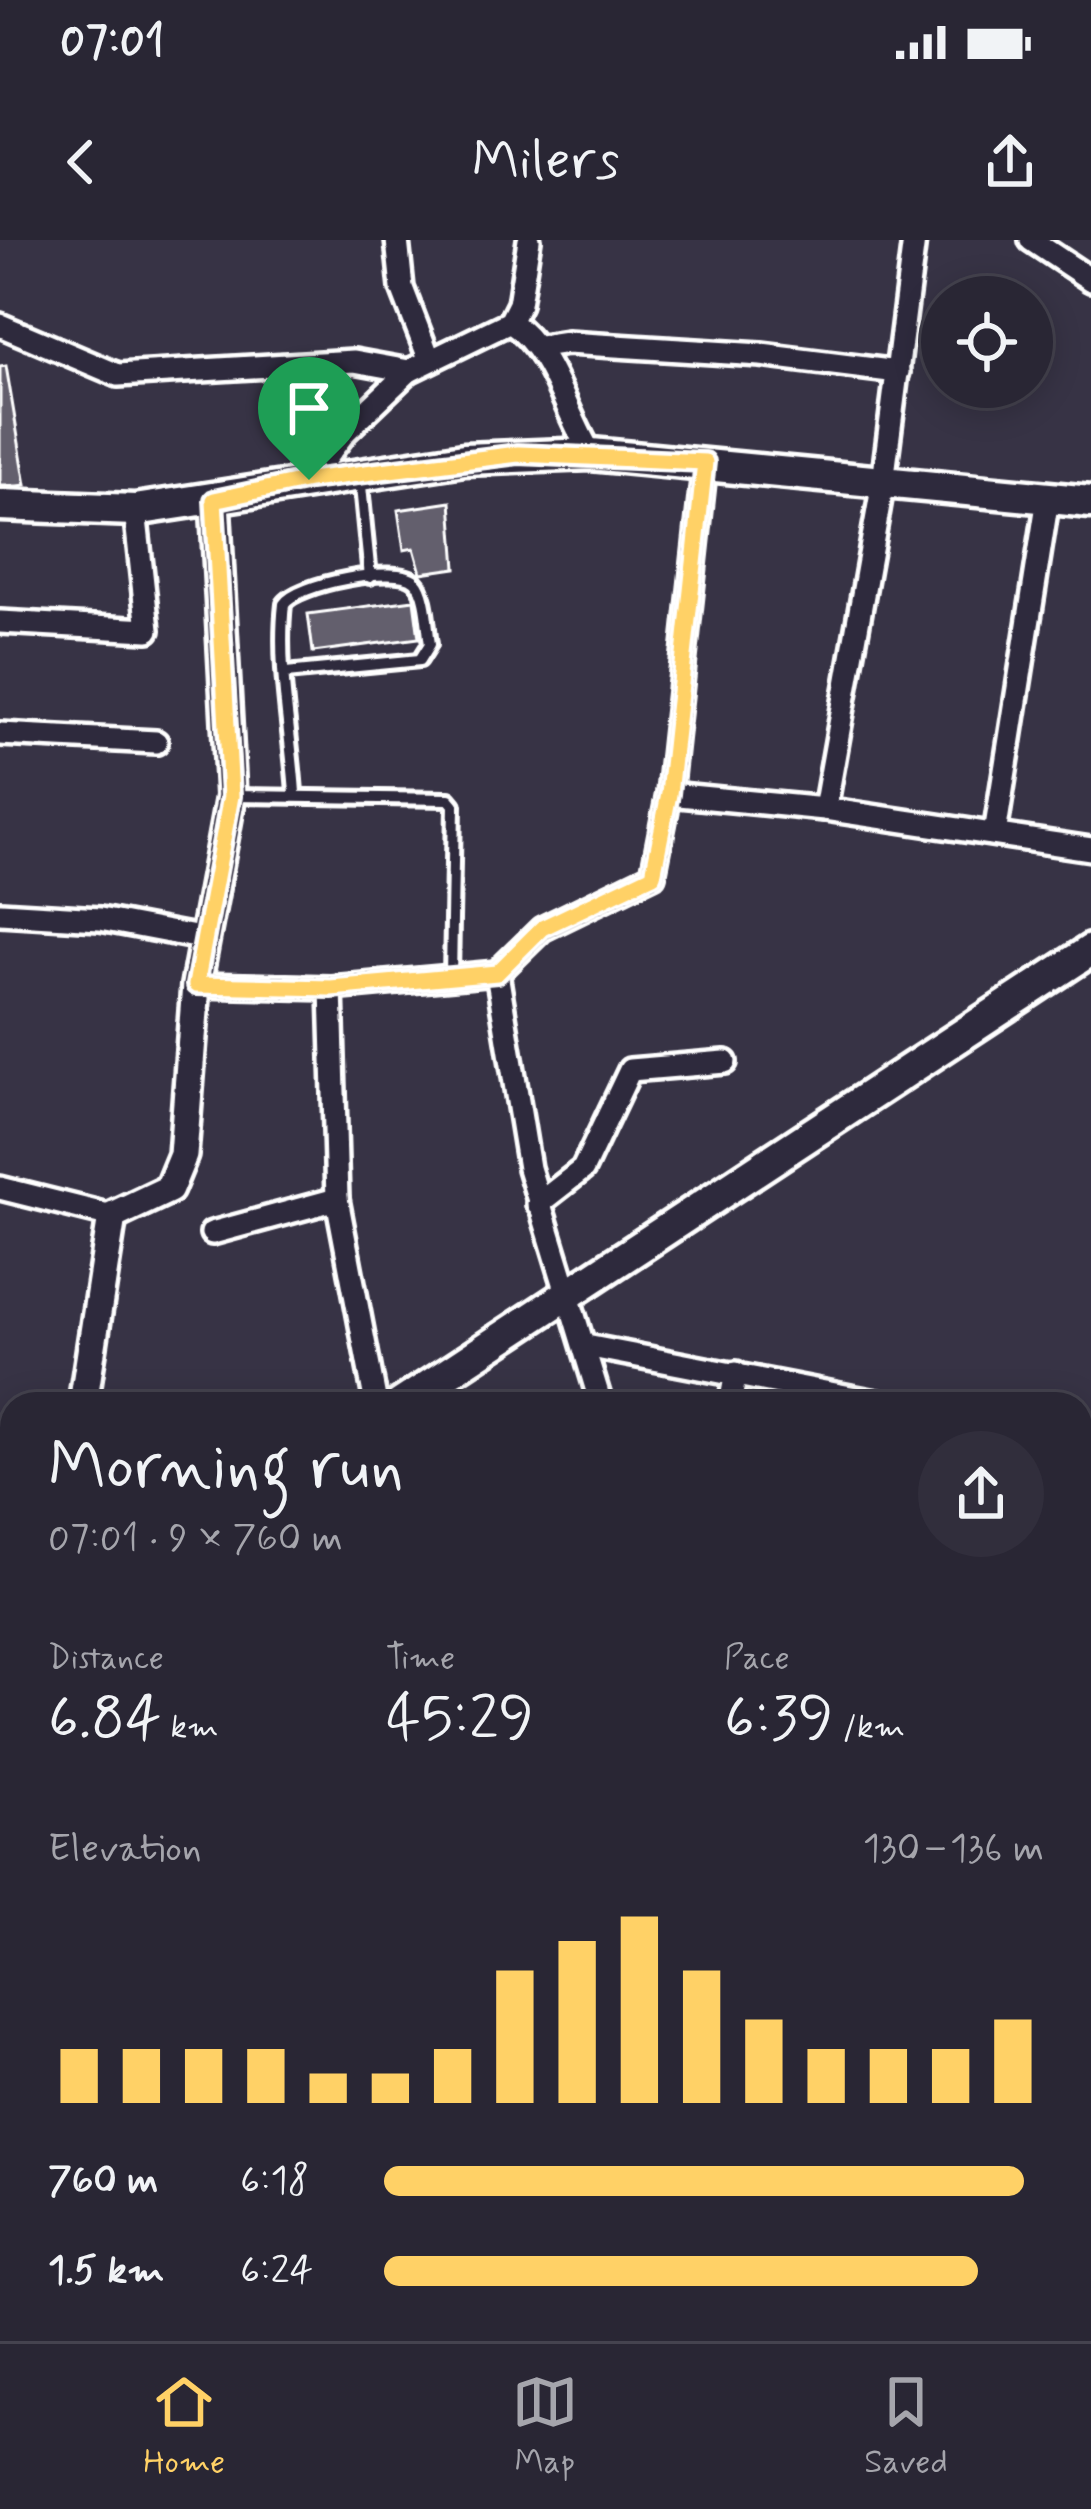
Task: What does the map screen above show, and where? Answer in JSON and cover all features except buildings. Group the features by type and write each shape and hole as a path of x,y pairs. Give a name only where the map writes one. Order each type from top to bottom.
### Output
{"main road":[{"path":"0,505 136,509 214,500 309,480 518,454 705,462 1091,502"},
{"path":"85,1392 112,1216 161,1195 178,1174 196,985 231,796 214,500"},
{"path":"437,1392 570,1294 1091,950"}],"street":[{"path":"397,240 402,288 429,358"},
{"path":"309,480 345,432 409,371 510,322 519,304 529,240"},
{"path":"825,809 883,482 914,240"},
{"path":"1031,240 1091,280"},
{"path":"510,322 541,346 568,416 592,454"},
{"path":"0,325 118,375 354,362 409,371"},
{"path":"541,346 567,343 761,355 898,372"},
{"path":"196,985 331,988 497,973 542,928 653,875 669,794 705,462"},
{"path":"995,835 1048,498"},
{"path":"0,622 148,630 151,620 137,567 136,509"},
{"path":"0,734 156,742"},
{"path":"669,794 825,809 1091,849"},
{"path":"0,913 100,919 206,939"},
{"path":"497,973 538,1204 598,1392"},
{"path":"331,988 337,1199 374,1392"},
{"path":"538,1204 583,1169 630,1070 725,1062"},
{"path":"0,1188 112,1216"},
{"path":"212,1233 337,1199"},
{"path":"586,1346 828,1392"},
{"path":"732,1392 736,1373"}],"lane":[{"path":"360,473 370,577"},
{"path":"286,673 407,663 427,654 420,586 400,574 290,593 282,616 286,673 295,794"},
{"path":"231,796 448,799 454,806 451,978"}],"route":[{"path":"518,454 705,462 658,864 643,884 542,928 497,973 331,988 196,985 231,796 214,500 309,480 518,454"}]}
